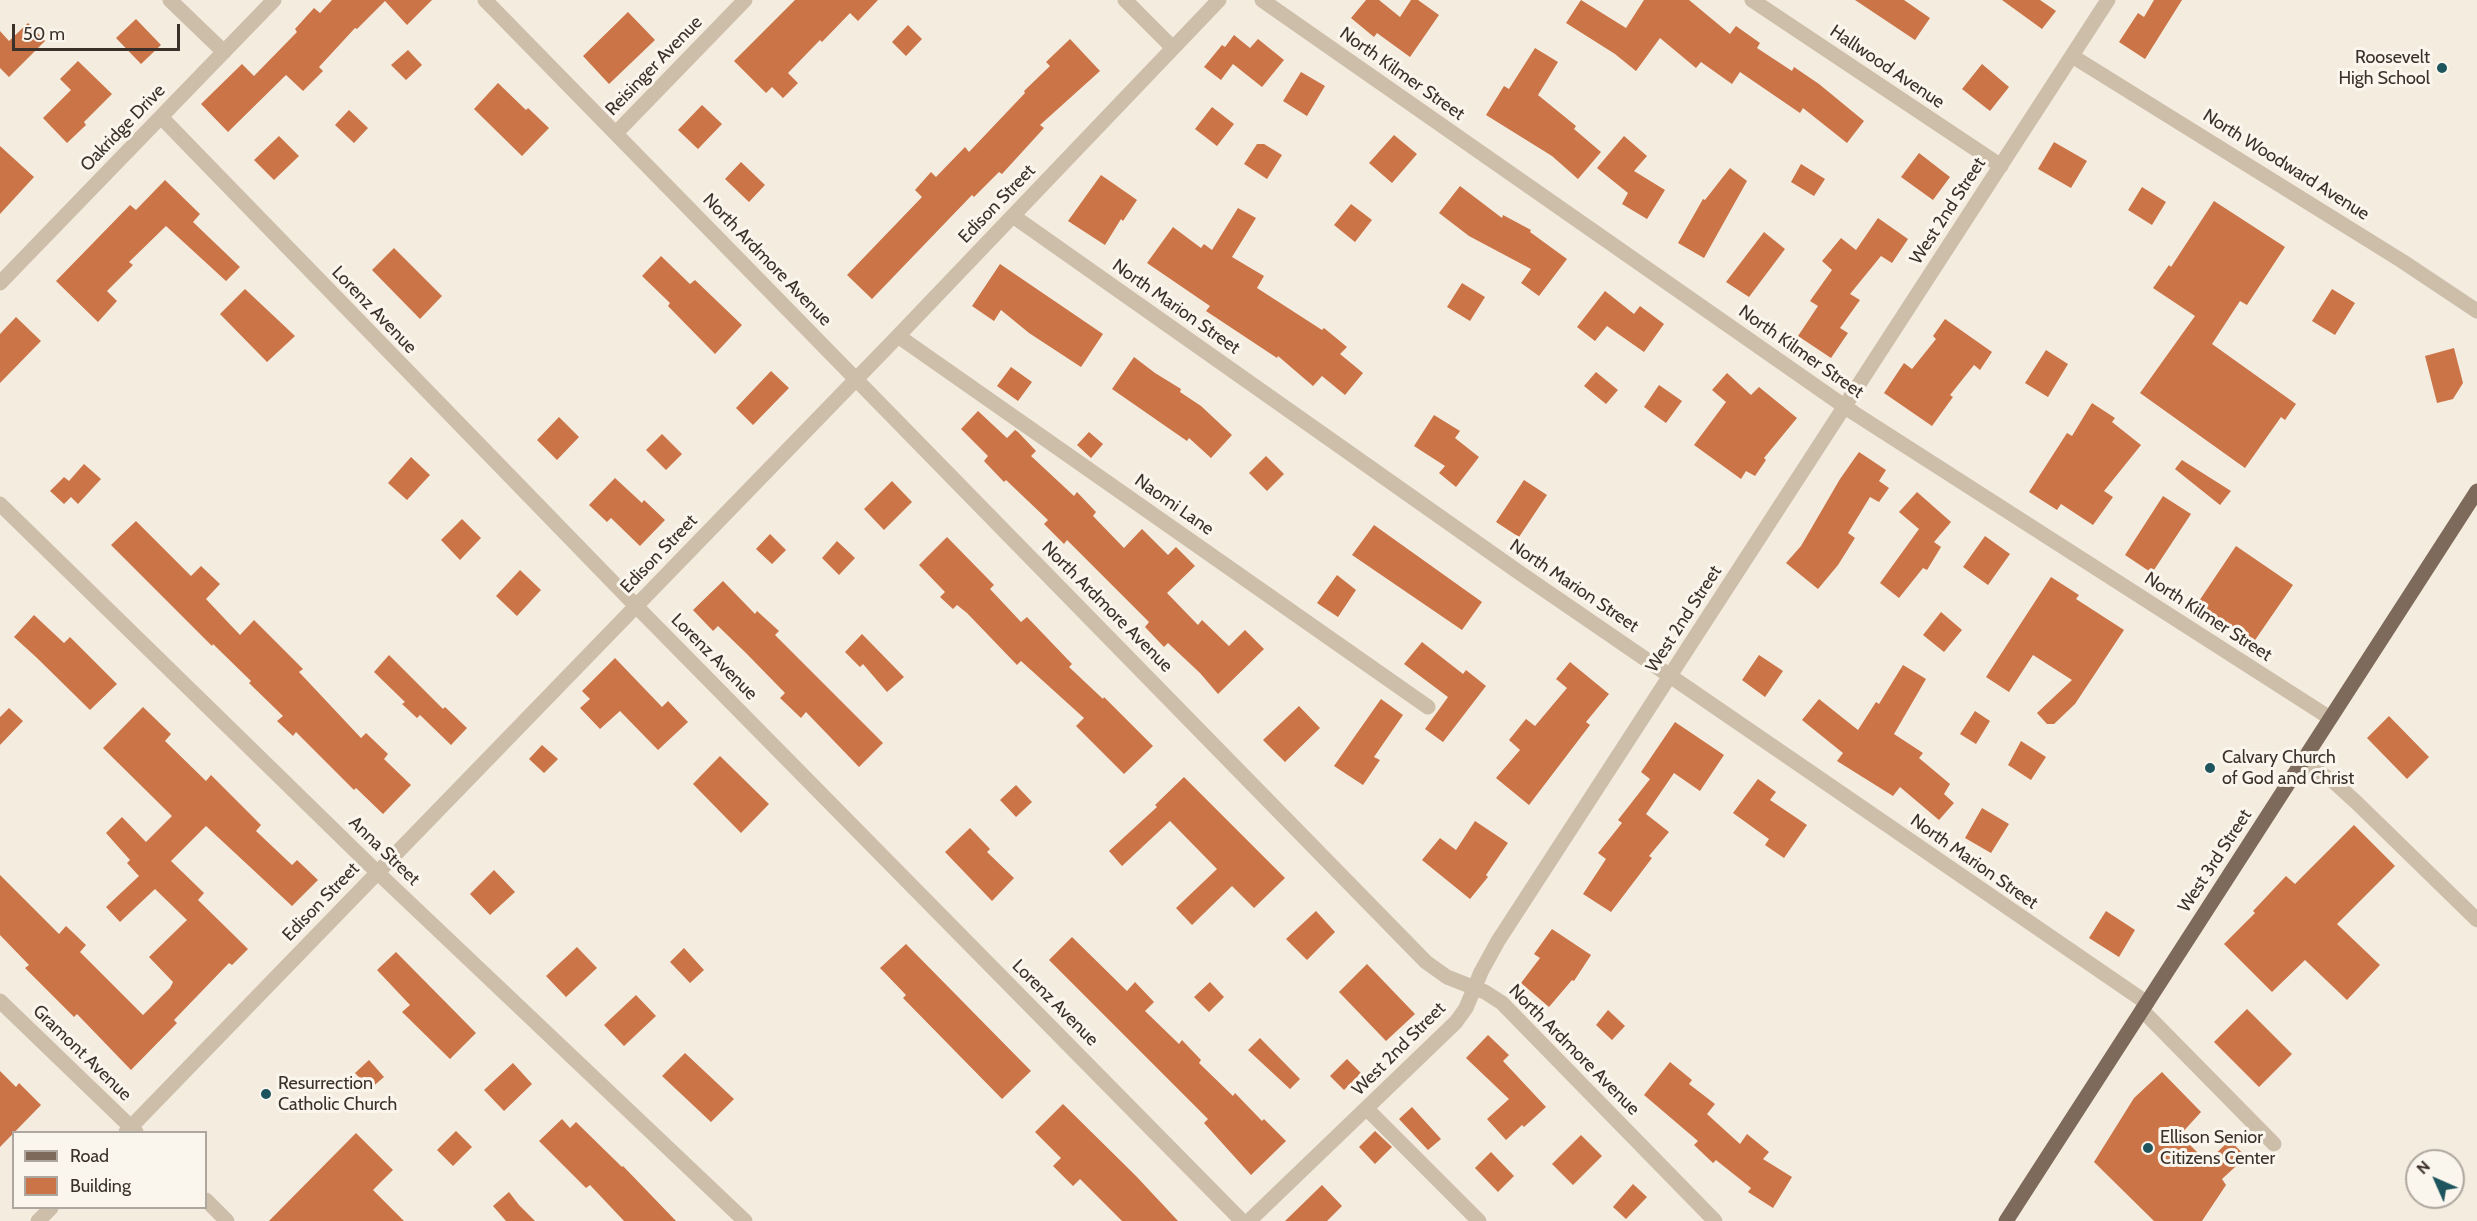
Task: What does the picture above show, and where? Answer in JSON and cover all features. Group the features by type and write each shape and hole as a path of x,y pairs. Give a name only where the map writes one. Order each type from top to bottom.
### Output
{"main road":[{"name":"West 3rd Street","path":"2006,1221 2477,491"}],"street":[{"path":"170,0 224,52"},
{"name":"Oakridge Drive","path":"0,283 274,0"},
{"name":"North Ardmore Avenue","path":"485,0 855,380 1334,865 1426,962 1447,977 1502,1003 1715,1221"},
{"name":"Reisinger Avenue","path":"616,133 745,0"},
{"path":"1125,0 1173,48"},
{"name":"Edison Street","path":"131,1131 1219,0"},
{"name":"North Kilmer Street","path":"1262,0 1845,406 2330,718"},
{"name":"Hallwood Avenue","path":"1752,0 2001,166"},
{"name":"West 2nd Street","path":"1249,1221 1456,1022 1466,1008 1498,940 2108,0"},
{"name":"North Woodward Avenue","path":"2072,56 2402,261 2477,311"},
{"name":"Lorenz Avenue","path":"161,117 636,606 1242,1221"},
{"name":"North Marion Street","path":"1013,216 1507,564 1670,675 2144,1007 2190,1062 2274,1144"},
{"name":"Naomi Lane","path":"898,336 1428,707"},
{"name":"Anna Street","path":"0,504 378,872 745,1221"},
{"path":"2302,761 2334,782 2477,920"},
{"name":"Gramont Avenue","path":"0,1000 131,1131"},
{"path":"1367,1109 1479,1221"},
{"path":"207,1201 226,1221"},
{"path":"38,1221 50,1209"}],"building":[{"path":"332,0 432,0 407,25 385,1 357,29 355,28 319,67 323,71 303,91 286,75 228,132 201,104 242,64 254,76 297,32 295,29 314,8 320,13"},
{"path":"795,0 878,0 858,21 850,13 788,73 798,83 783,98 772,87 766,93 734,61"},
{"path":"1366,0 1379,0 1400,17 1411,0 1418,0 1439,15 1410,57 1377,33 1374,37 1351,18"},
{"path":"1581,0 1626,28 1644,0 1689,0 1730,34 1736,26 1760,43 1757,48 1792,71 1794,67 1819,84 1864,121 1847,143 1803,108 1800,113 1740,72 1732,84 1701,62 1696,68 1660,38 1636,71 1615,54 1566,23"},
{"path":"1855,0 1904,0 1930,18 1915,40"},
{"path":"2002,0 2040,0 2056,11 2042,29"},
{"path":"2154,0 2182,0 2145,59 2119,42 2138,13 2144,17"},
{"path":"628,12 655,40 609,84 583,56"},
{"path":"136,19 161,45 141,64 116,38"},
{"path":"28,23 45,41 9,77 0,68 0,31 9,41"},
{"path":"908,25 922,39 906,56 892,42"},
{"path":"1234,35 1250,48 1258,39 1284,60 1262,87 1233,64 1221,80 1204,67 1222,45 1225,47"},
{"path":"1070,39 1100,71 1040,125 1044,128 1002,174 999,172 974,197 972,195 872,299 847,275 922,197 915,190 931,172 936,177 965,147 969,152 1050,66 1046,62"},
{"path":"1535,48 1558,62 1538,95 1576,126 1574,129 1601,152 1578,179 1552,156 1486,115 1504,86 1509,89"},
{"path":"408,50 422,65 406,80 391,65"},
{"path":"78,61 112,94 84,122 86,125 67,143 43,118 71,90 60,79"},
{"path":"1982,64 2009,87 1990,111 1962,89"},
{"path":"1301,72 1325,86 1307,116 1283,101"},
{"path":"498,83 549,128 522,156 474,109"},
{"path":"702,105 722,124 698,149 678,130"},
{"path":"1212,107 1234,124 1217,146 1195,129"},
{"path":"349,110 368,128 354,143 335,125"},
{"path":"1394,135 1417,154 1392,183 1369,163"},
{"path":"279,136 299,156 274,180 254,160"},
{"path":"1624,136 1647,156 1634,171 1665,190 1647,219 1622,204 1628,193 1597,168"},
{"path":"2054,142 2087,161 2071,188 2038,169"},
{"path":"1257,144 1264,144 1282,155 1267,179 1244,164"},
{"path":"0,146 34,177 0,214"},
{"path":"1919,153 1950,177 1933,200 1901,177"},
{"path":"741,162 765,185 749,202 725,179"},
{"path":"1801,164 1825,179 1814,196 1791,182"},
{"path":"1730,168 1747,181 1704,258 1678,243 1703,199 1705,200"},
{"path":"1101,175 1137,200 1123,221 1121,219 1105,245 1068,221"},
{"path":"165,180 200,214 193,222 240,267 226,281 166,226 129,262 133,265 107,291 117,301 98,322 56,281 130,205 136,210"},
{"path":"1460,186 1502,218 1503,215 1531,230 1530,232 1567,259 1539,296 1521,283 1531,269 1469,236 1439,213"},
{"path":"2142,187 2166,202 2152,225 2128,210"},
{"path":"2214,201 2285,247 2247,305 2240,301 2212,344 2296,404 2285,420 2281,417 2245,468 2140,393 2195,316 2153,288 2169,265 2171,267"},
{"path":"1351,204 1372,220 1355,242 1334,225"},
{"path":"1238,208 1256,218 1232,257 1264,276 1257,288 1322,330 1324,328 1347,347 1340,354 1363,373 1345,395 1322,376 1313,386 1278,356 1277,358 1206,311 1210,306 1147,263 1173,227 1201,248 1204,244 1212,250"},
{"path":"1878,218 1908,239 1892,263 1881,256 1850,294 1860,300 1840,328 1848,333 1831,358 1798,336 1818,306 1810,301 1832,270 1822,261 1841,238 1856,250"},
{"path":"1764,232 1785,249 1749,297 1726,282"},
{"path":"394,248 442,296 420,319 372,270"},
{"path":"661,256 690,284 695,280 742,325 715,354 668,306 670,303 642,276"},
{"path":"1000,264 1103,334 1081,367 1029,333 1001,310 994,321 972,306"},
{"path":"1462,283 1485,297 1470,321 1447,307"},
{"path":"245,289 295,336 267,362 220,314"},
{"path":"2332,289 2355,303 2335,335 2312,321"},
{"path":"1605,291 1634,314 1640,306 1664,324 1644,352 1607,326 1595,341 1577,327"},
{"path":"16,317 41,341 0,383 0,334"},
{"path":"1945,319 1992,352 1980,370 1974,365 1950,395 1953,397 1932,426 1884,393 1904,363 1912,369 1936,339 1933,336"},
{"path":"2454,348 2463,383 2453,399 2437,403 2425,356"},
{"path":"2046,350 2068,364 2048,397 2025,383"},
{"path":"1134,357 1181,389 1180,392 1201,406 1232,435 1211,458 1189,438 1187,441 1112,389"},
{"path":"1011,367 1032,382 1018,401 997,386"},
{"path":"771,371 789,388 753,425 736,408"},
{"path":"1596,372 1618,390 1606,404 1584,386"},
{"path":"1727,373 1751,395 1759,387 1797,418 1764,458 1766,460 1755,476 1746,471 1741,479 1694,445 1726,402 1712,390"},
{"path":"1659,385 1682,401 1666,423 1644,407"},
{"path":"2092,403 2115,418 2112,422 2141,445 2104,491 2113,497 2093,525 2061,504 2057,510 2029,492 2067,433 2072,436"},
{"path":"978,411 1007,438 1015,430 1018,432 1036,451 1031,456 1074,496 1077,492 1096,512 1093,516 1124,548 1142,529 1168,555 1176,547 1195,566 1167,593 1198,625 1202,620 1229,646 1245,630 1264,649 1218,694 1200,673 1168,643 1164,647 1145,627 1149,622 1067,540 1064,544 1044,524 1048,520 1006,480 1004,482 984,461 988,456 961,429"},
{"path":"1434,415 1460,431 1455,438 1479,457 1456,487 1439,473 1445,466 1414,446"},
{"path":"559,417 579,437 557,460 537,440"},
{"path":"1089,432 1103,444 1091,458 1077,445"},
{"path":"662,434 682,454 666,470 646,450"},
{"path":"1859,452 1886,470 1879,481 1889,488 1879,502 1870,497 1848,533 1855,538 1838,565 1818,589 1786,563 1801,546 1840,479"},
{"path":"1266,456 1284,474 1267,491 1249,473"},
{"path":"411,457 430,475 407,500 388,483"},
{"path":"2182,460 2231,491 2220,505 2175,469"},
{"path":"84,464 101,479 78,504 71,497 64,504 50,491 64,477 69,481"},
{"path":"615,478 642,503 644,500 665,520 640,546 611,518 607,522 589,505"},
{"path":"1524,480 1547,495 1519,537 1496,522"},
{"path":"892,481 912,502 884,530 864,509"},
{"path":"1917,492 1951,522 1934,542 1941,547 1927,570 1923,568 1899,598 1880,583 1919,529 1899,512"},
{"path":"2163,496 2191,514 2152,573 2125,555"},
{"path":"462,519 481,538 460,560 441,540"},
{"path":"136,521 191,576 201,566 220,584 206,599 240,635 254,620 303,669 299,672 361,738 366,733 388,754 384,759 411,785 383,814 356,788 354,790 296,732 293,736 277,721 283,716 249,683 251,681 213,644 212,646 111,545"},
{"path":"1374,525 1482,602 1462,630 1352,555"},
{"path":"770,534 786,550 772,564 756,549"},
{"path":"1985,536 2010,554 1988,585 1963,567"},
{"path":"947,537 994,585 990,589 1021,622 1027,617 1072,664 1069,667 1103,699 1104,697 1153,746 1124,774 1076,726 1084,718 1021,661 1017,665 967,613 957,605 953,609 940,597 945,592 919,565"},
{"path":"837,541 855,558 839,575 822,558"},
{"path":"2236,546 2293,585 2253,643 2197,604"},
{"path":"520,570 541,590 517,616 496,596"},
{"path":"1337,575 1356,590 1338,617 1317,603"},
{"path":"2051,577 2079,595 2076,599 2124,630 2075,704 2054,724 2047,724 2037,713 2072,680 2033,655 2009,692 1986,677"},
{"path":"723,581 755,614 757,611 779,631 775,635 883,743 859,767 806,712 801,718 780,698 785,693 718,626 713,631 693,610"},
{"path":"1941,612 1962,630 1944,652 1923,635"},
{"path":"34,615 64,643 70,637 117,684 90,710 14,637"},
{"path":"862,634 904,677 887,692 863,664 860,667 845,652"},
{"path":"1422,642 1463,674 1466,670 1486,686 1443,742 1425,729 1448,697 1404,664"},
{"path":"389,655 443,709 445,707 467,728 451,745 420,715 417,718 402,704 405,702 374,672"},
{"path":"1759,655 1783,671 1765,697 1742,680"},
{"path":"615,658 662,707 668,701 688,722 658,750 620,711 600,729 580,708 590,699 582,691"},
{"path":"1570,662 1609,694 1586,722 1590,725 1529,805 1496,778 1520,750 1509,740 1526,719 1535,726 1567,688 1556,679"},
{"path":"1903,665 1926,679 1894,734 1923,753 1919,758 1950,784 1944,794 1954,803 1939,820 1900,787 1893,796 1837,761 1843,753 1802,720 1819,699 1858,730 1876,702 1879,704"},
{"path":"1381,699 1403,715 1374,757 1380,760 1363,785 1334,766"},
{"path":"1299,706 1320,728 1285,762 1263,740"},
{"path":"143,707 171,734 165,741 206,781 211,775 261,825 256,831 292,865 297,860 318,880 292,906 206,826 171,861 204,893 198,900 248,949 232,965 229,963 174,1020 177,1023 131,1070 77,1014 74,1017 25,968 29,965 0,935 0,875 59,934 66,926 86,945 80,952 143,1015 170,988 173,982 149,957 187,920 155,889 120,922 106,907 139,876 127,863 130,860 106,833 122,817 146,842 172,816 103,748"},
{"path":"9,708 23,721 0,745 0,717"},
{"path":"1975,711 1990,721 1976,744 1960,734"},
{"path":"2389,716 2429,757 2407,779 2367,738"},
{"path":"1675,722 1724,755 1700,791 1674,773 1646,814 1669,832 1649,856 1652,858 1611,912 1583,894 1606,859 1598,853 1622,823 1618,820 1650,779 1641,772"},
{"path":"2021,741 2046,757 2031,780 2008,765"},
{"path":"542,745 558,759 544,773 529,759"},
{"path":"720,756 769,804 741,833 693,784"},
{"path":"1184,777 1285,878 1254,908 1232,886 1192,925 1176,908 1217,869 1170,821 1122,866 1109,851 1157,807 1155,805"},
{"path":"1758,779 1776,792 1770,800 1807,825 1784,858 1765,845 1769,839 1733,813"},
{"path":"1016,785 1032,802 1016,817 1000,800"},
{"path":"1982,808 2009,824 1991,853 1965,838"},
{"path":"1475,821 1508,843 1486,875 1488,877 1470,899 1422,860 1440,838 1456,850"},
{"path":"2354,825 2395,866 2337,924 2380,965 2347,1000 2305,960 2272,992 2224,944 2255,913 2253,911 2286,876 2295,884"},
{"path":"970,828 990,849 987,852 1014,878 992,901 945,852"},
{"path":"494,870 515,892 490,915 470,894"},
{"path":"1316,911 1335,932 1307,960 1286,939"},
{"path":"2106,911 2135,930 2119,957 2089,938"},
{"path":"1552,929 1591,955 1574,981 1572,980 1549,1007 1521,983 1540,958 1534,954"},
{"path":"1072,937 1127,991 1135,982 1154,1002 1145,1011 1179,1044 1182,1040 1201,1060 1199,1063 1233,1096 1235,1093 1262,1121 1264,1119 1286,1141 1251,1175 1204,1123 1208,1119 1049,960"},
{"path":"906,944 1031,1071 1002,1099 903,998 906,995 880,968"},
{"path":"577,947 597,968 566,997 546,976"},
{"path":"684,948 704,970 690,983 670,962"},
{"path":"396,952 476,1033 450,1059 402,1012 410,1005 377,970"},
{"path":"1367,964 1415,1014 1386,1041 1339,992"},
{"path":"1210,982 1224,997 1209,1012 1194,997"},
{"path":"636,995 656,1016 624,1046 604,1025"},
{"path":"2247,1009 2292,1054 2259,1087 2214,1042"},
{"path":"1608,1010 1625,1026 1612,1040 1596,1025"},
{"path":"1488,1035 1509,1055 1503,1061 1546,1107 1506,1140 1487,1119 1509,1099 1466,1058"},
{"path":"1260,1038 1300,1079 1290,1089 1248,1050"},
{"path":"685,1053 734,1099 711,1122 662,1076"},
{"path":"1347,1059 1361,1073 1344,1090 1330,1076"},
{"path":"369,1060 384,1077 370,1089 355,1073"},
{"path":"1670,1062 1692,1080 1689,1084 1715,1104 1707,1114 1740,1144 1747,1134 1769,1152 1763,1159 1792,1177 1773,1208 1748,1192 1751,1188 1716,1160 1713,1163 1694,1145 1698,1141 1644,1095"},
{"path":"513,1063 532,1084 504,1111 484,1090"},
{"path":"0,1071 16,1087 19,1083 41,1105 16,1131 12,1131 12,1135 0,1147"},
{"name":"Ellison Senior Citizens Center","path":"2162,1072 2201,1112 2180,1135 2207,1162 2230,1140 2246,1157 2222,1179 2226,1185 2202,1221 2154,1221 2094,1162 2134,1098"},
{"path":"1063,1104 1178,1221 1122,1221 1080,1179 1073,1186 1053,1166 1061,1158 1035,1132"},
{"path":"1412,1107 1441,1139 1428,1150 1399,1119"},
{"path":"562,1119 570,1128 576,1122 676,1221 624,1221 590,1185 586,1188 539,1141"},
{"path":"456,1131 472,1147 453,1166 437,1150"},
{"path":"1375,1131 1392,1147 1375,1164 1359,1147"},
{"path":"356,1133 393,1170 373,1190 404,1221 269,1221"},
{"path":"1581,1135 1602,1156 1573,1185 1552,1164"},
{"path":"1491,1152 1514,1176 1498,1192 1475,1168"},
{"path":"1633,1184 1647,1197 1626,1219 1613,1207"},
{"path":"1322,1185 1342,1206 1327,1221 1285,1221"},
{"path":"509,1192 535,1221 506,1221 493,1206"}],"place":[{"name":"Roosevelt High School","path":"2442,68"},
{"name":"Calvary Church of God and Christ","path":"2210,768"},
{"name":"Resurrection Catholic Church","path":"266,1094"},
{"name":"Ellison Senior Citizens Center","path":"2148,1148"}]}
